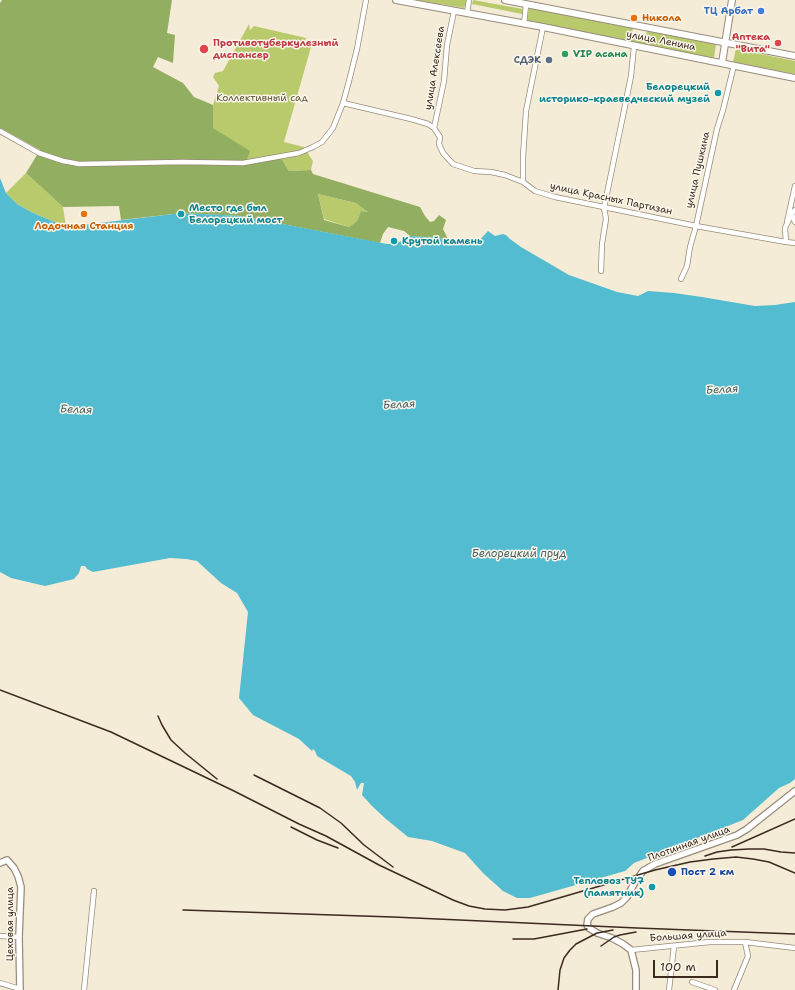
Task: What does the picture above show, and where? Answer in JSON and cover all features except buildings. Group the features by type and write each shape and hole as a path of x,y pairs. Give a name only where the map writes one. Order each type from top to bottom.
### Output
{"main road":[{"name":"улица Ленина","path":"396,0 543,27 795,78"},
{"name":"улица Ленина","path":"505,0 795,56"},
{"path":"722,63 732,0"}],"street":[{"path":"0,131 39,153 63,161 80,164 182,162 243,163 305,151 322,142 333,128 343,103 357,49 366,0"},
{"path":"467,14 469,0"},
{"path":"524,24 526,4"},
{"name":"улица Алексеева","path":"343,103 411,119 428,124 434,128 444,81 448,41 454,11"},
{"path":"524,182 523,157 526,111 543,27"},
{"path":"601,271 602,244 606,219 604,208 631,76 634,46"},
{"name":"улица Пушкина","path":"681,278 687,266 717,129 734,65"},
{"name":"улица Красных Партизан","path":"434,128 440,137 439,144 443,153 453,164 474,171 505,174 524,182 536,191 554,197 696,226 795,243"},
{"path":"786,242 785,228 795,186"},
{"path":"787,222 794,212"},
{"path":"794,212 793,218 795,222"},
{"name":"Плотинная улица","path":"631,950 624,944 597,933 589,928 587,926 588,919 593,914 622,903 642,871 655,864 737,835 747,829 795,791"},
{"name":"Цеховая улица","path":"0,863 7,860 14,868 21,887 19,937 20,990"},
{"path":"84,990 94,891"},
{"path":"0,936 19,937"},
{"name":"Большая улица","path":"631,950 710,942 745,942 795,948"},
{"path":"734,990 748,956 745,942"},
{"path":"669,990 674,946"},
{"path":"631,950 636,970 636,990"},
{"path":"692,982 715,990"},
{"path":"0,983 20,990"}],"green space":[{"path":"2,0 172,0 167,33 175,35 173,63 158,57 153,67 183,83 194,97 213,105 213,128 250,151 245,165 281,158 289,171 311,170 313,174 420,207 430,222 434,221 439,215 446,220 443,229 448,239 410,236 404,231 388,227 383,234 380,243 241,216 182,213 121,220 119,206 63,207 26,173 40,150 0,128 0,3","holes":["318,194 356,203 368,212 361,211 357,221 349,227 324,220"]},
{"path":"416,0 467,0 464,8"},
{"path":"473,0 523,9 522,14 472,4"},
{"path":"530,7 633,27 632,35 646,38 647,30 716,44 714,58 529,22 527,18"},
{"name":"Коллективный сад","path":"249,24 250,30 254,26 306,38 304,45 311,47 284,142 304,147 313,161 311,170 289,171 281,158 244,165 213,128 213,105 219,86 213,77 215,73 223,71"},
{"path":"736,49 795,61 795,74 733,62"},
{"path":"26,173 63,207 66,227 31,212 17,204 6,193"},
{"path":"318,194 356,203 369,212 361,211 357,221 349,227 324,219"}],"water":[{"name":"Белорецкий пруд","path":"0,178 6,193 17,204 31,212 66,227 182,213 241,216 387,244 394,244 398,241 400,242 403,238 408,239 410,236 439,238 465,243 477,243 488,231 495,236 503,234 506,235 521,247 569,275 617,292 638,296 648,291 674,293 755,306 795,302 795,779 779,788 743,820 634,863 625,871 530,898 517,898 503,891 483,873 465,853 432,841 408,837 386,819 362,795 364,783 361,783 357,790 355,782 351,776 317,756 313,749 312,751 299,739 253,715 239,698 248,612 237,593 221,583 197,561 170,558 93,572 85,566 81,566 79,573 74,579 45,586 11,578 0,572"}],"railway":[{"path":"0,690 111,732 326,836 379,865 469,906 485,909 505,910 528,907 655,870 690,862 713,859 736,857 753,859 769,862 795,873"},
{"path":"158,716 171,740 217,779"},
{"path":"254,775 320,808 341,823 364,845 393,867"},
{"path":"732,847 795,819"},
{"path":"291,827 317,840 338,848"},
{"path":"705,856 717,852 749,849 764,849 795,853"},
{"path":"183,910 393,917 795,934"},
{"path":"513,939 534,939 587,929"},
{"path":"558,990 560,970 564,958 570,950 576,944 597,933 613,930"},
{"path":"601,946 614,937 636,932"}],"place":[{"name":"ТЦ Арбат","path":"761,11"},
{"name":"Никола","path":"634,18"},
{"name":"Аптека \"Вита\"","path":"778,43"},
{"name":"Противотуберкулезный диспансер","path":"204,49"},
{"name":"VIP асана","path":"565,54"},
{"name":"СДЭК","path":"549,60"},
{"name":"Белорецкий историко-краеведческий музей","path":"718,93"},
{"name":"Лодочная Станция","path":"84,214"},
{"name":"Место где был Белорецкий мост","path":"181,214"},
{"name":"Крутой камень","path":"394,241"},
{"name":"Пост 2 км","path":"672,872"},
{"name":"Тепловоз ТУ7 (памятник)","path":"652,887"}],"water label":[{"name":"Белая","path":"722,390"},
{"name":"Белая","path":"399,405"},
{"name":"Белая","path":"76,410"}]}
